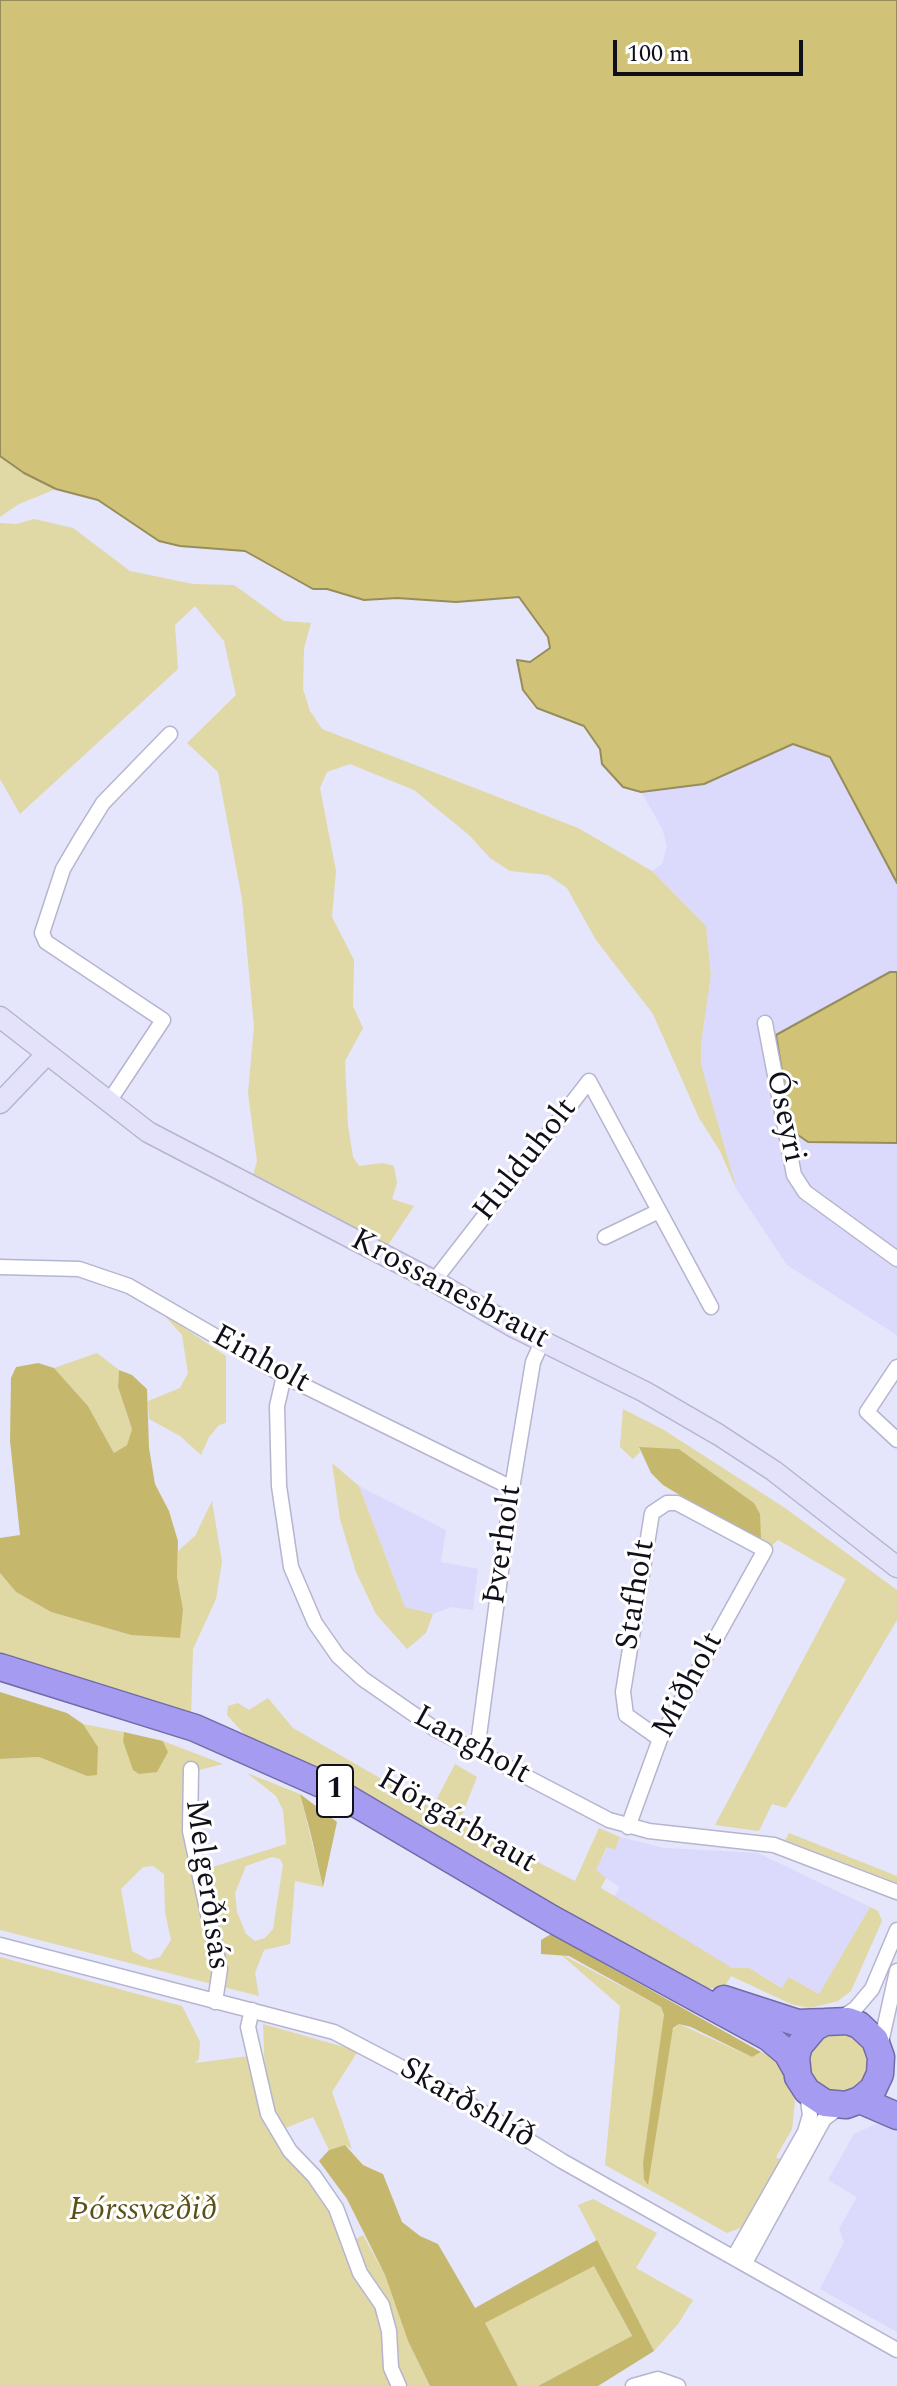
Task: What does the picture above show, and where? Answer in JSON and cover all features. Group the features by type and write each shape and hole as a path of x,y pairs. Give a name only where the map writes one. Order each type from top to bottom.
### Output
{"highway":[{"name":"Hörgárbraut","path":"0,1667 195,1728 328,1787 768,2037 787,2053 802,2080 825,2103 853,2102 897,2116"},
{"name":"Hörgárbraut","path":"646,1970 788,2020 859,2025 868,2031 897,2081"},
{"path":"802,2080 799,2046 815,2027 831,2021"},
{"path":"853,2102 877,2082 881,2054"}],"street":[{"path":"108,1103 163,1020 46,942 42,933 63,869 103,803 170,734"},
{"name":"Krossanesbraut","path":"0,1017 108,1103 181,1151 434,1281 542,1342 645,1392 774,1471 897,1567"},
{"name":"Óseyri","path":"765,1023 794,1175 805,1192 897,1259"},
{"path":"0,1103 46,1055"},
{"name":"Hulduholt","path":"434,1281 589,1081 711,1307"},
{"path":"605,1237 659,1211"},
{"name":"Einholt","path":"0,1267 79,1269 129,1286 284,1376 512,1488"},
{"name":"Þverholt","path":"477,1751 512,1488 533,1362 542,1342"},
{"path":"897,1367 867,1412 897,1440"},
{"name":"Langholt","path":"284,1376 277,1406 279,1486 291,1567 315,1623 338,1656 363,1679 399,1707 477,1751 628,1827 774,1845 897,1892"},
{"name":"Stafholt","path":"660,1739 635,1724 626,1715 622,1704 652,1513 667,1503 677,1503 765,1550"},
{"name":"Miðholt","path":"628,1827 660,1739 765,1550"},
{"name":"Melgerðisás","path":"191,1769 190,1831 220,1969 215,2002"},
{"path":"831,2021 855,2009 872,1989 897,1930"},
{"name":"Skarðshlíð","path":"0,1945 334,2032 458,2097 562,2161 897,2350"},
{"path":"881,2054 897,1971"},
{"name":"Melgerðisás","path":"252,2010 248,2027 268,2114 290,2151 336,2208 360,2273 382,2305 389,2331 391,2368 399,2386"},
{"path":"740,2260 805,2132 810,2115 802,2080"},
{"path":"740,2260 824,2119 853,2102"},
{"path":"633,2386 651,2379 678,2386"}],"shaded area":[{"path":"0,0 897,0 897,883 830,757 793,744 704,784 641,792 623,787 602,764 600,749 584,726 537,708 523,690 517,660 530,662 550,648 548,637 519,597 456,602 397,598 364,600 327,589 313,589 245,551 180,546 159,541 98,500 56,489 24,473 0,456"},
{"path":"793,744 830,757 897,883 897,972 890,972 798,1135 808,1142 897,1143 897,1335 787,1265 737,1190 701,1064 711,975 706,926 652,871 662,864 667,846 662,828 641,792 704,784"},
{"path":"890,972 897,972 897,1143 808,1142 798,1135 790,1120 776,1035"},
{"path":"38,1363 54,1368 88,1406 114,1453 127,1445 132,1429 118,1387 119,1370 132,1375 147,1389 149,1448 155,1484 169,1511 178,1541 177,1577 183,1609 180,1638 131,1635 51,1612 16,1592 0,1573 0,1538 20,1535 10,1441 11,1378 16,1367"},
{"path":"639,1447 679,1449 754,1503 760,1514 761,1539 756,1541 663,1485 651,1473"},
{"path":"359,1486 446,1530 441,1562 478,1569 473,1610 451,1607 433,1614 405,1607"},
{"path":"0,1692 67,1713 83,1724 98,1747 97,1775 87,1776 39,1757 0,1759"},
{"path":"124,1732 163,1741 168,1752 157,1772 139,1774 133,1770 123,1741"},
{"path":"300,1794 337,1822 323,1887 311,1835"},
{"path":"620,1837 664,1848 758,1853 870,1907 819,1994 790,1977 783,1988 749,1968 732,1969 614,1897 620,1887 595,1871 608,1847 615,1850"},
{"path":"551,1934 761,2052 752,2057 691,2027 679,2024 673,2028 648,2185 644,2179 643,2163 664,2015 661,2007 569,1956 541,1954 541,1940"},
{"path":"881,2122 897,2131 897,2332 820,2289 844,2242 839,2229 857,2197 828,2180 854,2134"},
{"path":"345,2145 363,2165 383,2174 402,2222 420,2236 438,2244 475,2308 597,2240 654,2351 598,2386 538,2386 632,2336 594,2266 485,2323 518,2386 430,2386 408,2341 385,2275 347,2199 319,2161 329,2150"}],"green space":[{"path":"0,456 24,473 56,489 19,504 0,517"},
{"path":"34,519 73,528 130,571 193,584 234,585 284,621 311,623 304,648 303,689 310,711 322,729 578,828 652,871 706,926 711,975 701,1064 737,1190 720,1151 699,1118 653,1014 596,940 567,888 548,875 510,871 490,858 469,835 414,790 350,764 327,772 320,788 336,871 332,917 354,960 353,1006 363,1028 345,1061 348,1126 353,1157 359,1166 383,1163 394,1166 397,1183 392,1199 414,1206 388,1245 253,1175 257,1161 248,1093 254,1026 242,899 218,772 187,743 236,695 224,641 195,606 175,625 178,669 20,814 0,779 0,523 16,524"},
{"path":"162,1313 226,1356 226,1423 219,1425 209,1437 201,1455 180,1436 149,1419 148,1401 180,1388 188,1373 182,1335"},
{"path":"97,1353 119,1370 118,1387 132,1429 127,1445 114,1453 88,1406 54,1368"},
{"path":"623,1409 664,1430 785,1508 897,1590 897,1620 786,1808 772,1804 759,1831 715,1825 846,1579 778,1540 769,1548 756,1541 754,1503 679,1449 639,1448 640,1452 633,1459 620,1447"},
{"path":"332,1463 359,1486 405,1607 433,1614 426,1633 407,1649 376,1614 356,1572 340,1519"},
{"path":"212,1501 222,1562 216,1599 193,1649 191,1716 0,1655 0,1573 16,1592 51,1612 131,1635 183,1609 177,1577 178,1551 195,1536"},
{"path":"268,1698 293,1728 432,1808 455,1764 477,1777 459,1822 575,1881 599,1828 620,1837 615,1850 607,1847 596,1870 606,1878 601,1888 732,1968 749,1968 782,1988 789,1977 819,1994 870,1907 878,1911 882,1921 851,1991 838,2001 809,2008 791,2004 731,1976 723,1989 708,1988 404,1827 245,1735 227,1715 228,1706 238,1703 249,1710"},
{"path":"83,1724 124,1732 123,1741 168,1752 163,1741 223,1764 195,1771 197,1872 286,1844 283,1810 276,1796 247,1773 300,1794 323,1887 295,1881 290,1944 264,1950 255,1973 259,1996 0,1930 0,1759 39,1757 87,1776 98,1747","holes":["272,1857 280,1859 283,1865 273,1929 265,1938 255,1941 246,1934 237,1912 235,1893 246,1866","153,1866 164,1874 165,1912 171,1940 160,1957 149,1960 132,1951 121,1889 143,1867"]},
{"path":"789,1833 897,1876 897,1883 785,1840"},
{"path":"559,1953 661,2007 670,2032 679,2024 752,2057 761,2052 771,2056 787,2077 795,2101 792,2129 776,2157 784,2162 745,2226 727,2233 605,2165 620,2006"},
{"name":"Þórssvæðið","path":"0,1957 182,2006 200,2042 199,2059 195,2063 249,2056 286,2155 324,2197 347,2244 363,2235 385,2275 408,2341 430,2386 0,2386"},
{"path":"263,2024 358,2051 332,2092 352,2149 345,2145 329,2150 313,2117 283,2129 271,2106 265,2075"},
{"path":"839,2031 851,2033 861,2040 868,2050 868,2074 861,2084 851,2091 839,2093 827,2091 817,2084 810,2074 808,2062 810,2050 817,2040 827,2033"},
{"path":"593,2199 657,2233 636,2268 693,2300 678,2324 654,2351 578,2205"},
{"path":"594,2265 632,2337 538,2386 518,2386 484,2323"}]}
